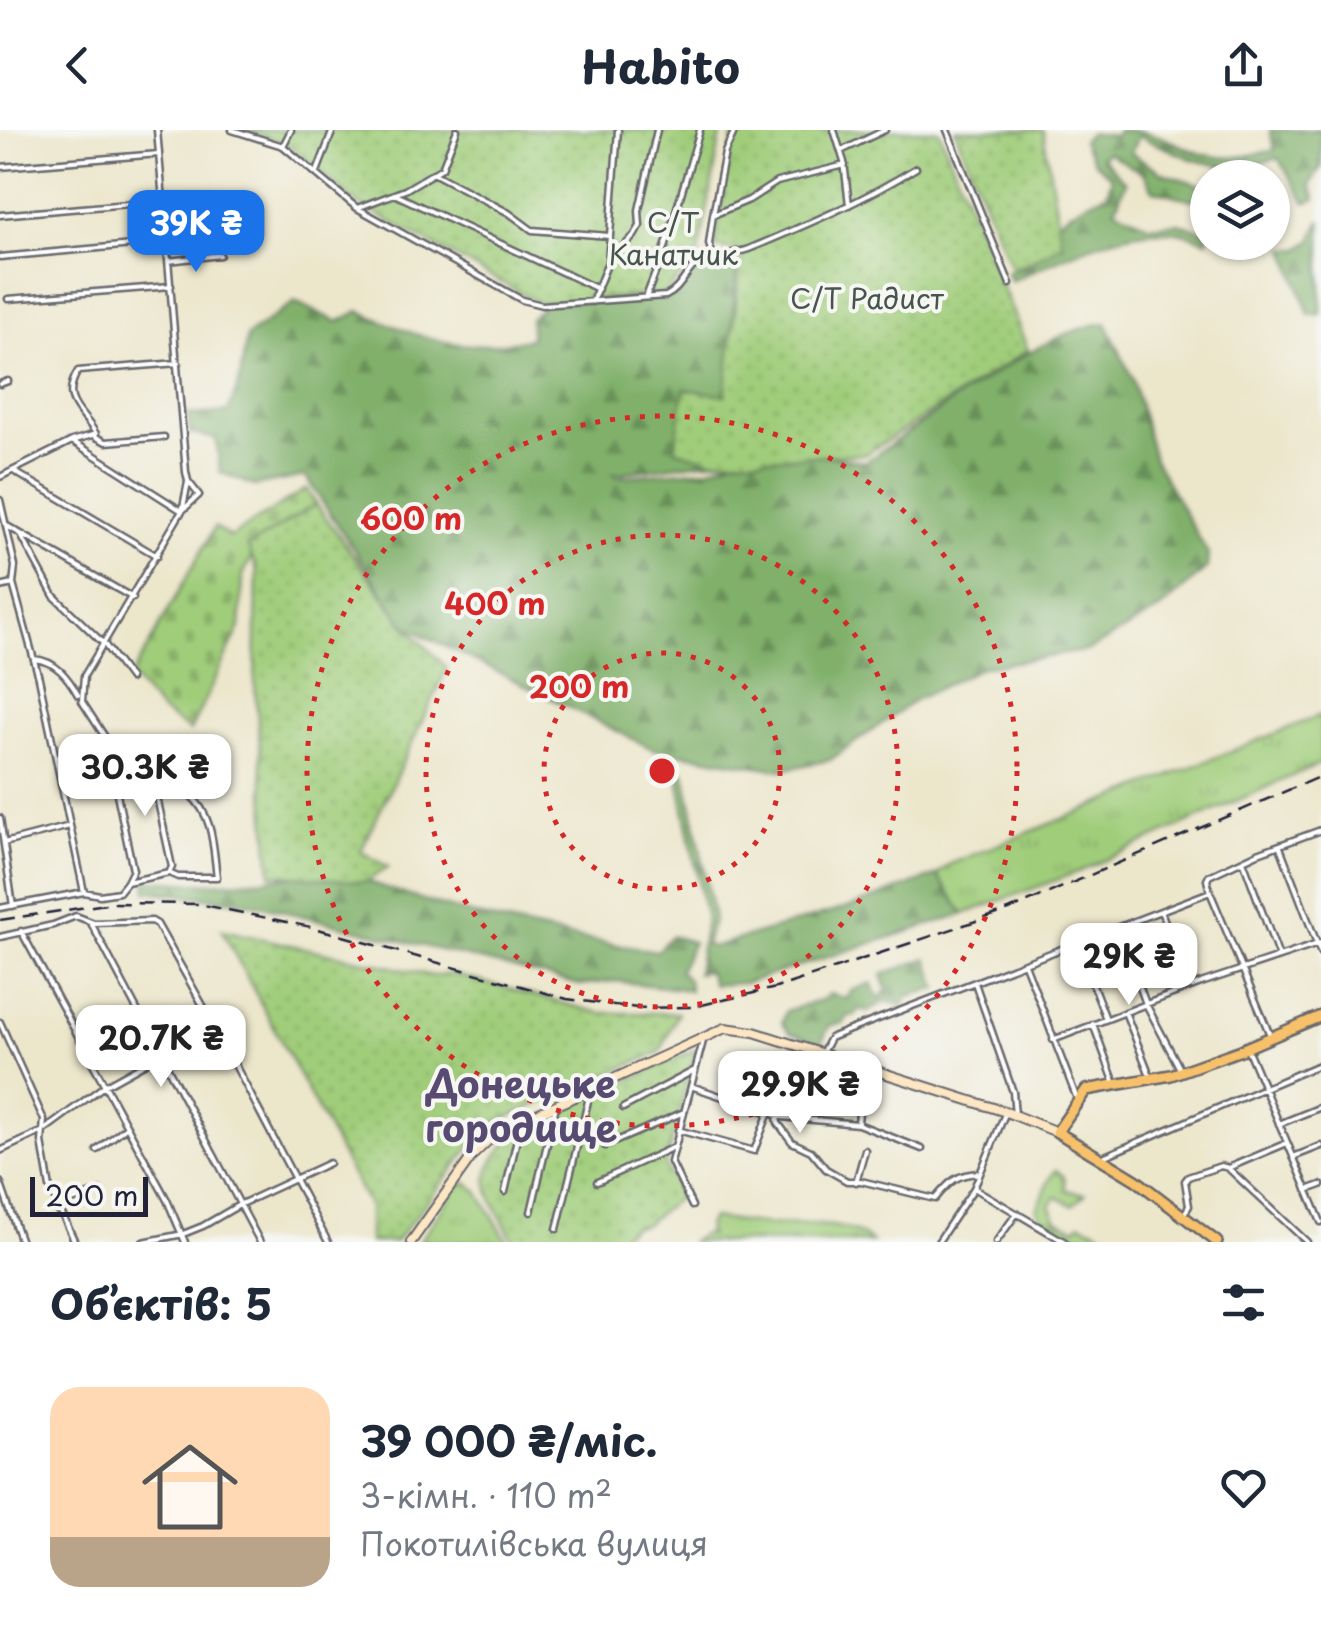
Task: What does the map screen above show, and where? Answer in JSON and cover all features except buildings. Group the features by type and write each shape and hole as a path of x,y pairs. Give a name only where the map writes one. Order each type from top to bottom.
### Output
{"main road":[{"path":"1057,1132 1086,1090 1181,1071 1321,1016"},
{"path":"411,1242 485,1142 591,1088 704,1037 734,1028 1010,1113 1057,1132 1217,1242"}],"street":[{"path":"156,130 188,481 182,511"},
{"path":"232,130 283,146 357,208 522,300 542,305 672,294 698,263 740,252 849,205 916,168"},
{"path":"283,146 291,130"},
{"path":"316,174 333,130"},
{"path":"357,208 394,194 442,168 457,130"},
{"path":"588,304 608,262 618,130"},
{"path":"608,262 640,226 638,210 658,130"},
{"path":"645,298 666,245 700,130"},
{"path":"714,258 709,247 725,152 734,130"},
{"path":"834,130 845,166 849,205"},
{"path":"841,151 885,130"},
{"path":"947,130 1010,284"},
{"path":"0,167 159,154"},
{"path":"714,215 777,182 845,166"},
{"path":"432,172 510,213 532,230 609,236"},
{"path":"394,194 598,289"},
{"path":"0,216 164,201"},
{"path":"0,257 166,242"},
{"path":"168,261 220,256"},
{"path":"8,299 171,286"},
{"path":"164,437 106,442 95,435 74,405 72,386 78,371 178,362"},
{"path":"0,384 8,381"},
{"path":"0,477 95,435"},
{"path":"72,442 182,511"},
{"path":"13,471 157,556"},
{"path":"82,701 84,676 182,511 199,495 188,481"},
{"path":"0,500 15,566 14,584 84,892"},
{"path":"6,525 133,598"},
{"path":"21,535 54,596 105,645 130,679"},
{"path":"0,587 14,584"},
{"path":"0,908 84,892 118,892 134,870 99,724 67,676 45,660 34,659"},
{"path":"67,676 84,676"},
{"path":"56,758 119,746 198,803 212,836 216,877 178,877 170,873 127,882"},
{"path":"152,768 170,873"},
{"path":"0,818 14,906"},
{"path":"4,843 70,826"},
{"path":"1271,1037 1207,878 1258,853 1321,830"},
{"path":"1280,848 1321,954"},
{"path":"1244,862 1279,958"},
{"path":"822,1053 830,1038 1210,892"},
{"path":"1161,911 1189,988"},
{"path":"0,937 76,916 91,923 154,922 214,1024 328,1242"},
{"path":"91,923 260,1242"},
{"path":"1118,928 1146,1004 1181,1071"},
{"path":"21,931 185,1242"},
{"path":"1077,944 1106,1020"},
{"path":"1053,1040 1319,944"},
{"path":"1025,964 1077,1100"},
{"path":"938,1242 974,1188 1010,1113 1013,1092 975,983"},
{"path":"1125,1012 1151,1079"},
{"path":"0,1022 44,1120 44,1162 59,1212 75,1242"},
{"path":"0,1151 43,1131 104,1086 214,1024"},
{"path":"1093,1024 1115,1084"},
{"path":"692,1206 671,1168 704,1037"},
{"path":"1247,1048 1321,1222"},
{"path":"1100,1158 1321,1064"},
{"path":"623,1108 695,1070"},
{"path":"858,1124 860,1104 874,1070"},
{"path":"678,1130 754,1150 774,1084"},
{"path":"691,1086 778,1116 858,1124 922,1148"},
{"path":"558,1228 591,1088"},
{"path":"531,1212 556,1105"},
{"path":"1279,1124 1321,1106"},
{"path":"604,1146 684,1112"},
{"path":"778,1116 778,1123 792,1142 811,1151 826,1168 856,1182 935,1199 952,1179 962,1174 980,1174"},
{"path":"504,1192 522,1121"},
{"path":"97,1150 126,1127"},
{"path":"1183,1216 1189,1206 1186,1179 1216,1167 1228,1168 1287,1143"},
{"path":"1294,1157 1321,1146"},
{"path":"596,1182 674,1147"},
{"path":"856,1182 865,1150"},
{"path":"143,1242 182,1234 330,1163"},
{"path":"1228,1168 1308,1242"},
{"path":"0,1182 20,1242"},
{"path":"1307,1190 1321,1185"},
{"path":"974,1188 1064,1242"},
{"path":"59,1212 66,1202 100,1191"},
{"path":"0,1205 7,1203"},
{"path":"996,1242 1017,1213"},
{"path":"1048,1242 1052,1236"}],"green space":[{"name":"С/Т Канатчик","path":"244,130 722,130 699,253 665,294 539,303 358,204 287,144"},
{"name":"С/Т Радист","path":"734,130 939,130 1028,350 866,454 711,460 675,449 684,389 725,395 742,252 715,247"},
{"path":"955,130 1043,130 1062,245 1012,270"},
{"path":"1118,130 1153,134 1202,154 1229,157 1274,150 1270,130 1321,130 1321,167 1310,184 1316,199 1306,203 1290,177 1290,160 1194,160 1138,136 1131,153 1163,173 1190,182 1190,200 1153,190 1144,174 1107,152 1101,157 1126,182 1115,209 1150,226 1178,223 1190,227 1190,234 1156,231 1113,239 1011,281 1006,272 1034,263 1045,238 1061,220 1107,194 1112,177 1094,162 1082,141 1089,133 1115,136"},
{"path":"1321,220 1321,314 1309,315 1290,260 1290,249 1300,249 1312,240"},
{"path":"703,257 737,261 726,459 614,474 619,477 707,469 773,446 865,462 1017,359 1050,341 1106,323 1132,378 1154,459 1208,554 1207,568 1162,608 1089,650 982,667 915,700 830,760 781,770 653,749 405,626 305,476 254,486 220,472 216,439 190,433 188,415 228,412 239,383 247,336 295,302 338,322 359,311 443,341 507,343 531,338 530,319 546,303 669,298"},
{"path":"306,489 316,504 249,547 252,556 243,575 240,627 190,731 161,711 131,677 215,527 230,537"},
{"path":"316,504 405,626 447,668 361,851 388,867 366,882 271,874 255,687 257,571 248,547"},
{"path":"1321,715 1321,763 1078,872 964,914 937,875 950,864"},
{"path":"676,768 685,773 714,918 707,940 702,939 706,920"},
{"path":"340,871 456,910 576,938 657,951 671,936 693,942 679,971 688,979 689,990 614,981 580,985 251,903 147,891 146,882 235,882"},
{"path":"937,875 964,914 745,983 713,985 708,971 697,973 702,942 712,947 853,906"},
{"path":"222,930 433,976 452,974 600,1013 678,1013 660,1052 487,1126 395,1242 369,1242 369,1207"},
{"path":"927,958 938,988 908,996 903,1006 886,1001 868,1011 858,1009 844,1023 830,1025 821,1043 790,1033 782,1023 786,1011 830,994 847,999 851,991 871,983 879,999 887,989 882,975"},
{"path":"696,1049 665,1165 682,1195 644,1225 632,1227 613,1242 514,1242 488,1182 494,1159 505,1145 522,1129"},
{"path":"1056,1170 1064,1177 1066,1190 1085,1194 1073,1205 1056,1197 1050,1205 1057,1220 1075,1228 1081,1223 1107,1235 1105,1242 1067,1232 1049,1220 1040,1219 1037,1208"},
{"name":"Донецьке городище","path":"467,1183 477,1190 508,1242 419,1242 458,1185"},
{"path":"712,1218 833,1226 872,1242 689,1242 709,1235 707,1225"}],"railway":[{"path":"0,920 113,903 199,904 311,927 567,999 637,1008 693,1007 776,988 1009,910 1321,776"}],"district":[{"name":"Донецьке городище","path":"521,1107"}]}
